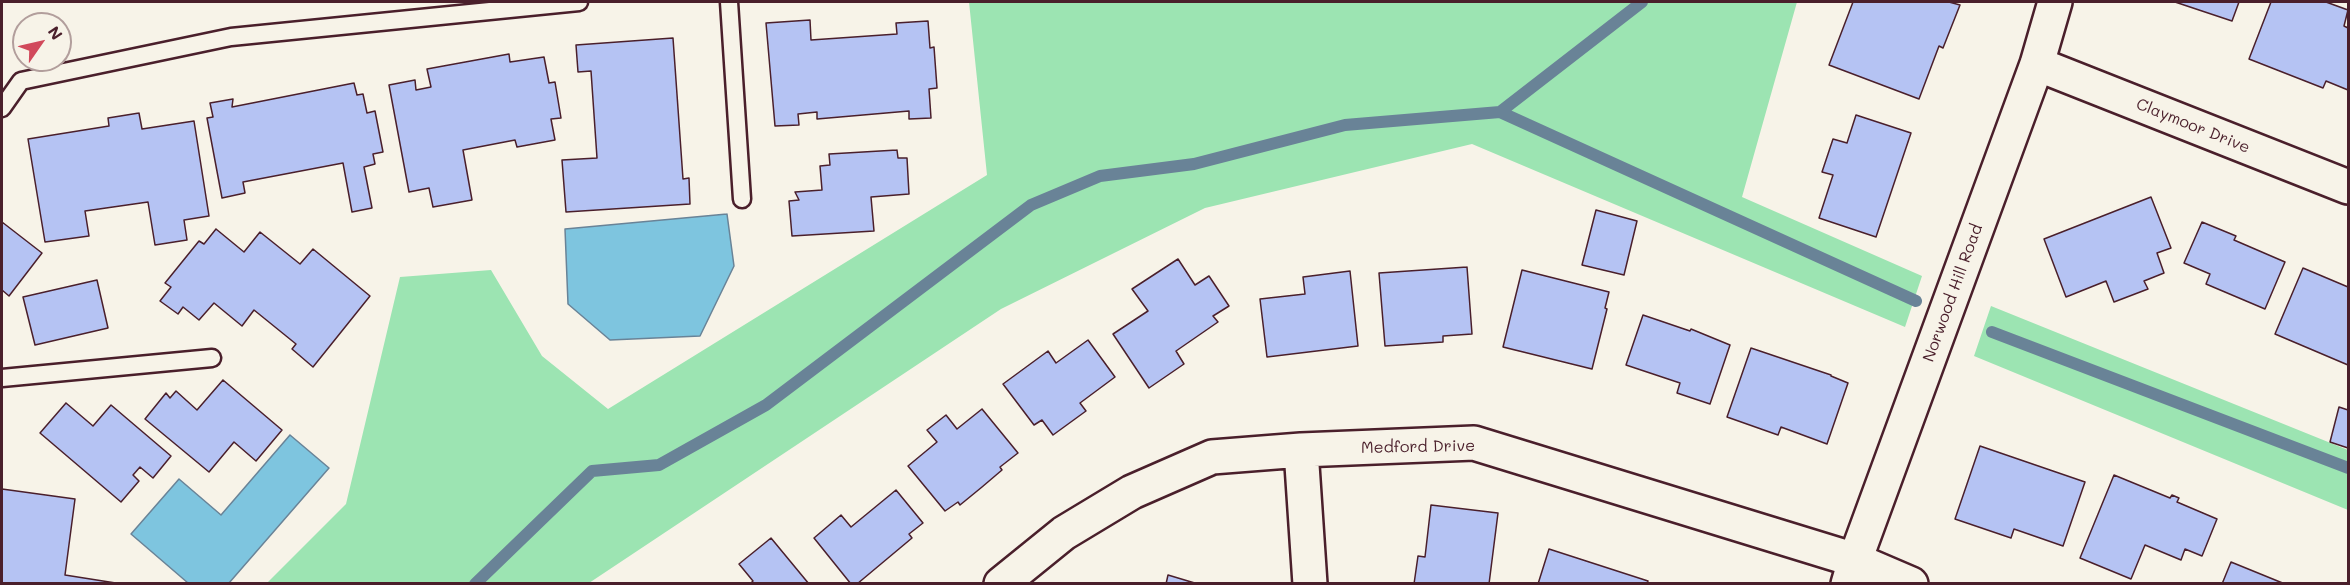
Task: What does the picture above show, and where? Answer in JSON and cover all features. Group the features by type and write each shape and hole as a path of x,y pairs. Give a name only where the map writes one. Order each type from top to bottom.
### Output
{"street":[{"name":"Norwood Hill Road","path":"1852,572 2037,64 2055,2"},
{"name":"Claymoor Drive","path":"2037,64 2349,187"},
{"name":"Medford Drive","path":"1001,584 1064,533 1132,492 1212,457 1301,450 1474,443 1852,572 1911,584"},
{"path":"1301,450 1310,584"}],"lane":[{"path":"2,108 21,81 231,37 579,2"},
{"path":"729,2 742,199"},
{"path":"2,378 212,358"}],"green space":[{"path":"969,2 1797,2 1742,197 1922,276 1905,327 1472,144 1205,208 1001,309 589,583 267,583 346,504 400,277 491,270 542,356 608,409 987,175"},
{"path":"1991,306 2348,450 2348,510 1974,356"}],"water":[{"path":"727,214 734,266 700,336 610,340 568,304 565,229"},
{"path":"290,435 329,468 229,583 188,583 131,534 179,479 221,515"}],"building":[{"path":"1853,2 1949,2 1960,5 1943,48 1939,46 1919,99 1829,65"},
{"path":"2175,2 2239,2 2232,21"},
{"path":"2271,2 2326,2 2348,10 2344,26 2348,28 2348,90 2326,81 2323,88 2249,59"},
{"path":"810,20 811,40 897,34 896,23 928,21 930,48 934,47 937,88 929,89 931,118 909,119 909,111 817,119 817,112 798,114 799,125 775,126 766,23"},
{"path":"673,38 683,179 689,178 690,204 566,212 562,160 597,158 591,71 578,72 576,45"},
{"path":"509,54 510,62 544,57 549,83 555,82 561,118 551,119 555,140 517,147 515,140 463,150 472,200 433,207 429,188 409,192 389,85 415,80 416,90 431,87 427,69"},
{"path":"354,83 357,95 363,94 367,113 375,111 383,152 373,154 375,164 364,167 372,208 352,212 343,163 243,182 245,193 222,198 207,118 213,117 210,103 233,99 232,107"},
{"path":"139,113 142,129 194,121 209,216 184,220 187,240 155,245 148,202 85,211 89,236 45,242 28,139 109,126 108,118"},
{"path":"1856,115 1911,133 1876,237 1819,218 1833,175 1822,172 1833,139 1847,143"},
{"path":"897,150 898,158 907,158 909,194 871,197 874,231 792,236 789,201 799,200 795,192 822,190 820,166 830,165 829,154"},
{"path":"2151,197 2171,248 2157,253 2164,273 2144,281 2148,289 2114,302 2106,281 2066,297 2044,239"},
{"path":"1596,210 1637,221 1624,275 1582,265"},
{"path":"2,222 42,253 9,296 2,290"},
{"path":"2202,222 2236,236 2234,240 2285,262 2265,309 2206,284 2210,274 2184,263"},
{"path":"216,229 244,252 260,232 300,264 313,249 370,296 313,367 292,349 296,344 254,310 242,326 214,303 199,320 183,307 178,314 160,301 171,287 165,283 199,241 204,244"},
{"path":"1178,259 1195,285 1209,276 1229,306 1213,316 1218,322 1176,351 1184,364 1149,388 1113,334 1148,311 1132,289"},
{"path":"1467,267 1472,334 1443,336 1443,342 1385,346 1379,273"},
{"path":"2303,268 2348,287 2348,365 2275,334"},
{"path":"1522,270 1609,292 1592,369 1503,347"},
{"path":"1350,271 1358,346 1267,357 1260,299 1305,294 1303,277"},
{"path":"97,280 108,328 35,345 23,297"},
{"path":"1643,315 1690,331 1691,329 1730,345 1710,404 1677,393 1680,383 1626,365"},
{"path":"1088,340 1115,377 1080,403 1086,411 1053,435 1042,420 1034,425 1003,384 1048,351 1056,363"},
{"path":"1751,348 1848,383 1827,444 1781,427 1778,435 1727,417"},
{"path":"223,380 282,430 256,461 234,442 209,472 145,419 166,393 170,398 176,391 197,410"},
{"path":"66,403 93,426 111,405 171,456 153,478 140,467 133,475 139,481 121,502 40,433"},
{"path":"2339,407 2348,410 2348,448 2330,442"},
{"path":"982,409 1018,453 1000,467 1002,470 960,505 958,502 945,511 908,466 937,442 927,430 946,415 957,429"},
{"path":"1980,446 2085,482 2063,546 2014,529 2011,538 1955,519"},
{"path":"2114,475 2170,498 2172,495 2179,498 2177,502 2217,519 2202,556 2185,549 2181,560 2145,545 2131,579 2080,558"},
{"path":"2,489 75,499 65,575 122,584 2,584"},
{"path":"896,490 923,523 909,534 912,538 857,584 851,584 814,538 841,515 851,527"},
{"path":"1431,505 1498,513 1489,584 1414,584 1418,556 1425,557"},
{"path":"771,538 809,584 750,584 753,581 739,564"},
{"path":"1549,549 1648,581 1647,584 1538,584"},
{"path":"2231,562 2285,584 2222,584"},
{"path":"1168,575 1198,584 1166,584"}],"waterway":[{"path":"475,584 592,471 659,465 766,405 1031,205 1100,176 1194,164 1345,125 1500,112 1642,2"},
{"path":"1500,112 1916,301"},
{"path":"1992,332 2348,468"}]}
